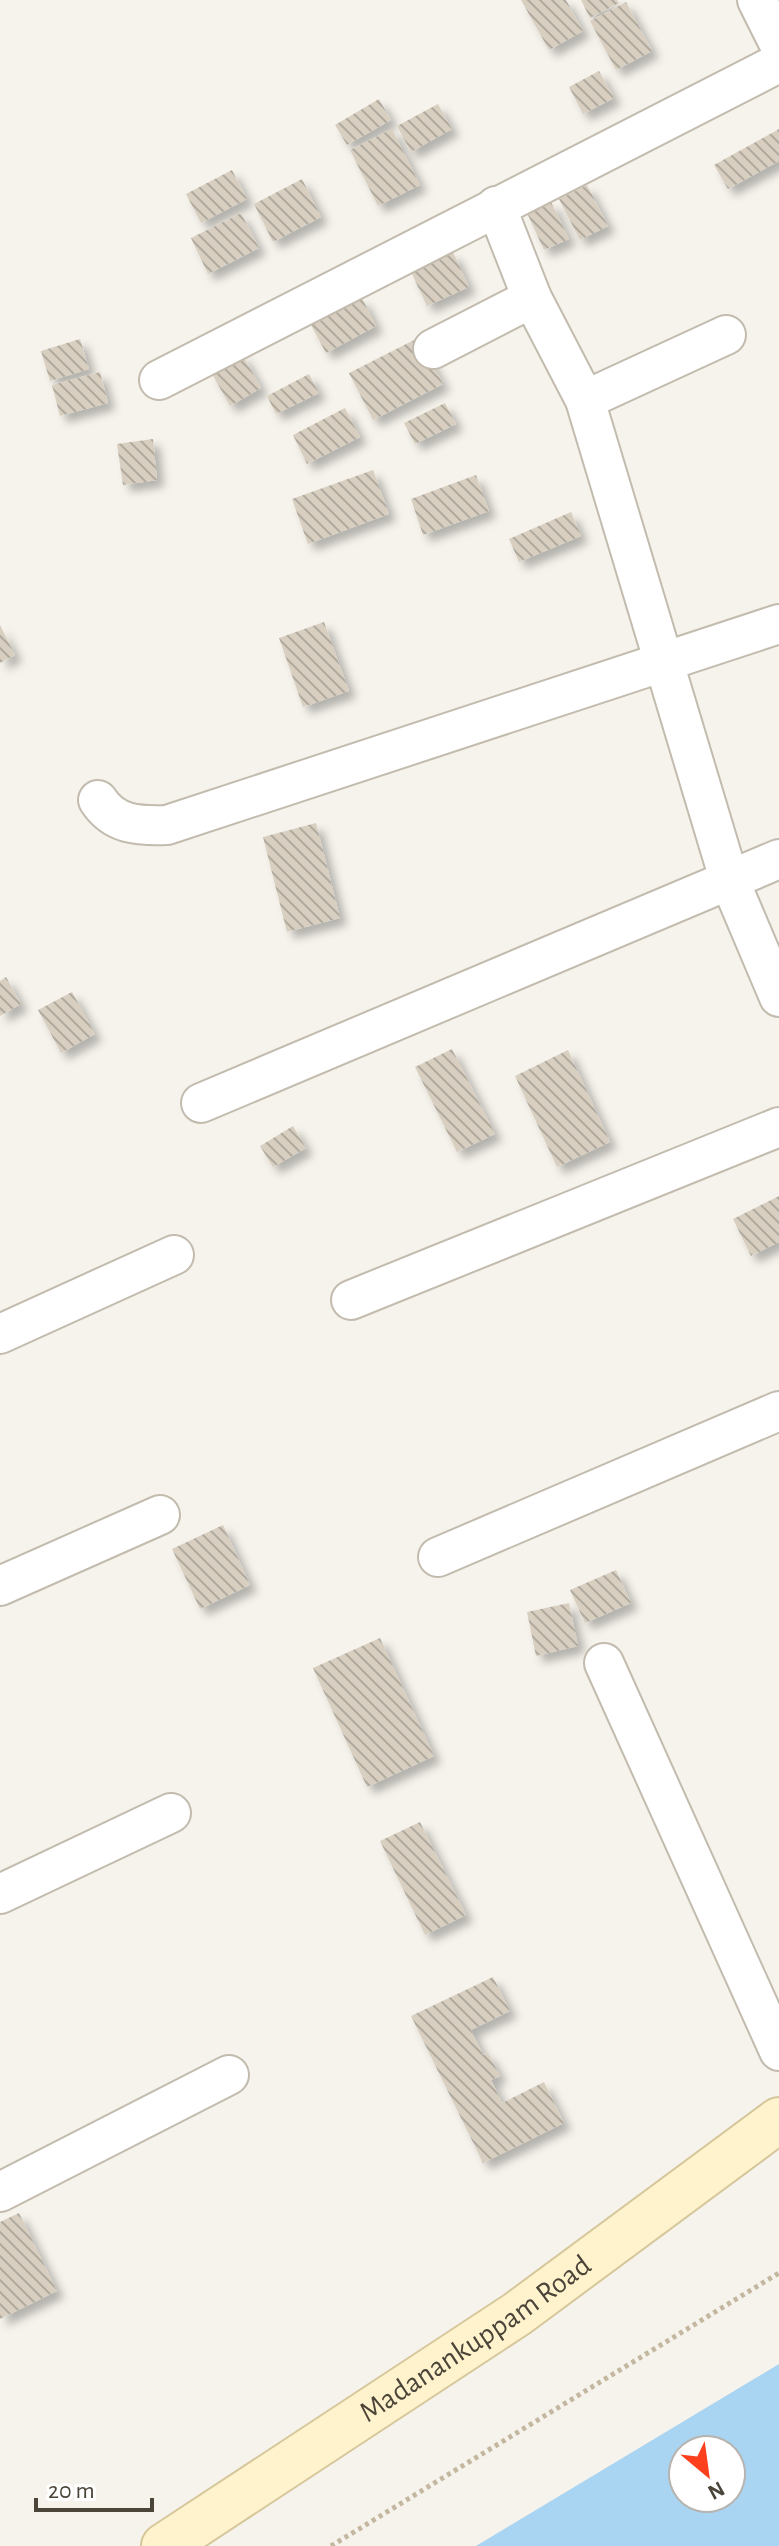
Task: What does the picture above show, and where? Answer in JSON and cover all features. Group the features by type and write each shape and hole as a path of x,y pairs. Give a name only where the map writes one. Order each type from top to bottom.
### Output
{"main road":[{"name":"Madanankuppam Road","path":"164,2546 517,2314 779,2120"}],"street":[{"path":"757,0 779,44"},
{"path":"159,380 779,63"},
{"path":"496,206 532,298 585,400 729,879 779,997"},
{"path":"433,349 532,298"},
{"path":"585,400 726,335"},
{"path":"98,800 107,815 122,821 143,826 167,825 779,624"},
{"path":"201,1103 779,859"},
{"path":"351,1300 779,1127"},
{"path":"0,1334 174,1255"},
{"path":"438,1557 779,1411"},
{"path":"0,1586 160,1515"},
{"path":"604,1663 779,2051"},
{"path":"0,1894 171,1813"},
{"path":"0,2192 229,2075"}],"path":[{"path":"331,2546 779,2273"}],"water":[{"path":"779,2364 779,2546 476,2546"}],"building":[{"path":"521,0 566,0 583,31 549,50"},
{"path":"581,0 617,0 619,3 590,18"},
{"path":"626,2 652,51 616,70 590,21"},
{"path":"599,71 614,98 583,114 569,87"},
{"path":"379,99 391,120 347,145 335,125"},
{"path":"438,104 452,129 411,152 397,126"},
{"path":"392,129 420,185 378,206 350,150"},
{"path":"779,129 779,161 728,189 714,165"},
{"path":"232,170 247,199 201,223 186,194"},
{"path":"302,179 321,217 273,242 254,204"},
{"path":"587,185 608,226 580,240 559,199"},
{"path":"551,202 569,239 544,250 527,213"},
{"path":"241,213 259,248 208,274 191,238"},
{"path":"453,252 469,287 427,306 411,272"},
{"path":"362,298 376,326 326,353 311,325"},
{"path":"418,338 443,384 373,420 349,373"},
{"path":"80,339 89,369 50,381 41,351"},
{"path":"242,354 261,388 230,406 211,372"},
{"path":"100,372 108,403 60,416 52,385"},
{"path":"309,374 319,393 276,414 267,396"},
{"path":"445,403 456,424 415,444 404,423"},
{"path":"345,408 360,437 307,464 293,435"},
{"path":"153,439 157,480 123,485 117,444"},
{"path":"373,470 389,514 308,544 292,499"},
{"path":"476,475 489,511 423,535 411,499"},
{"path":"571,512 581,536 519,562 509,539"},
{"path":"324,622 349,691 303,707 279,638"},
{"path":"0,625 15,655 0,663"},
{"path":"316,823 340,918 287,932 263,837"},
{"path":"6,977 21,1004 0,1016 0,981"},
{"path":"72,992 95,1034 61,1053 38,1010"},
{"path":"452,1049 495,1134 457,1152 415,1067"},
{"path":"568,1050 610,1142 557,1167 515,1076"},
{"path":"293,1126 306,1148 273,1167 260,1146"},
{"path":"779,1196 779,1242 751,1256 733,1219"},
{"path":"223,1525 250,1585 200,1609 172,1549"},
{"path":"616,1570 631,1603 585,1623 570,1590"},
{"path":"569,1603 578,1646 536,1656 527,1612"},
{"path":"380,1638 434,1756 367,1787 313,1668"},
{"path":"420,1822 466,1915 425,1935 380,1841"},
{"path":"493,1977 510,2011 471,2030 483,2055 488,2053 500,2076 491,2080 502,2103 544,2082 564,2123 483,2163 411,2016"},
{"path":"19,2213 57,2291 0,2319 0,2222"}]}
